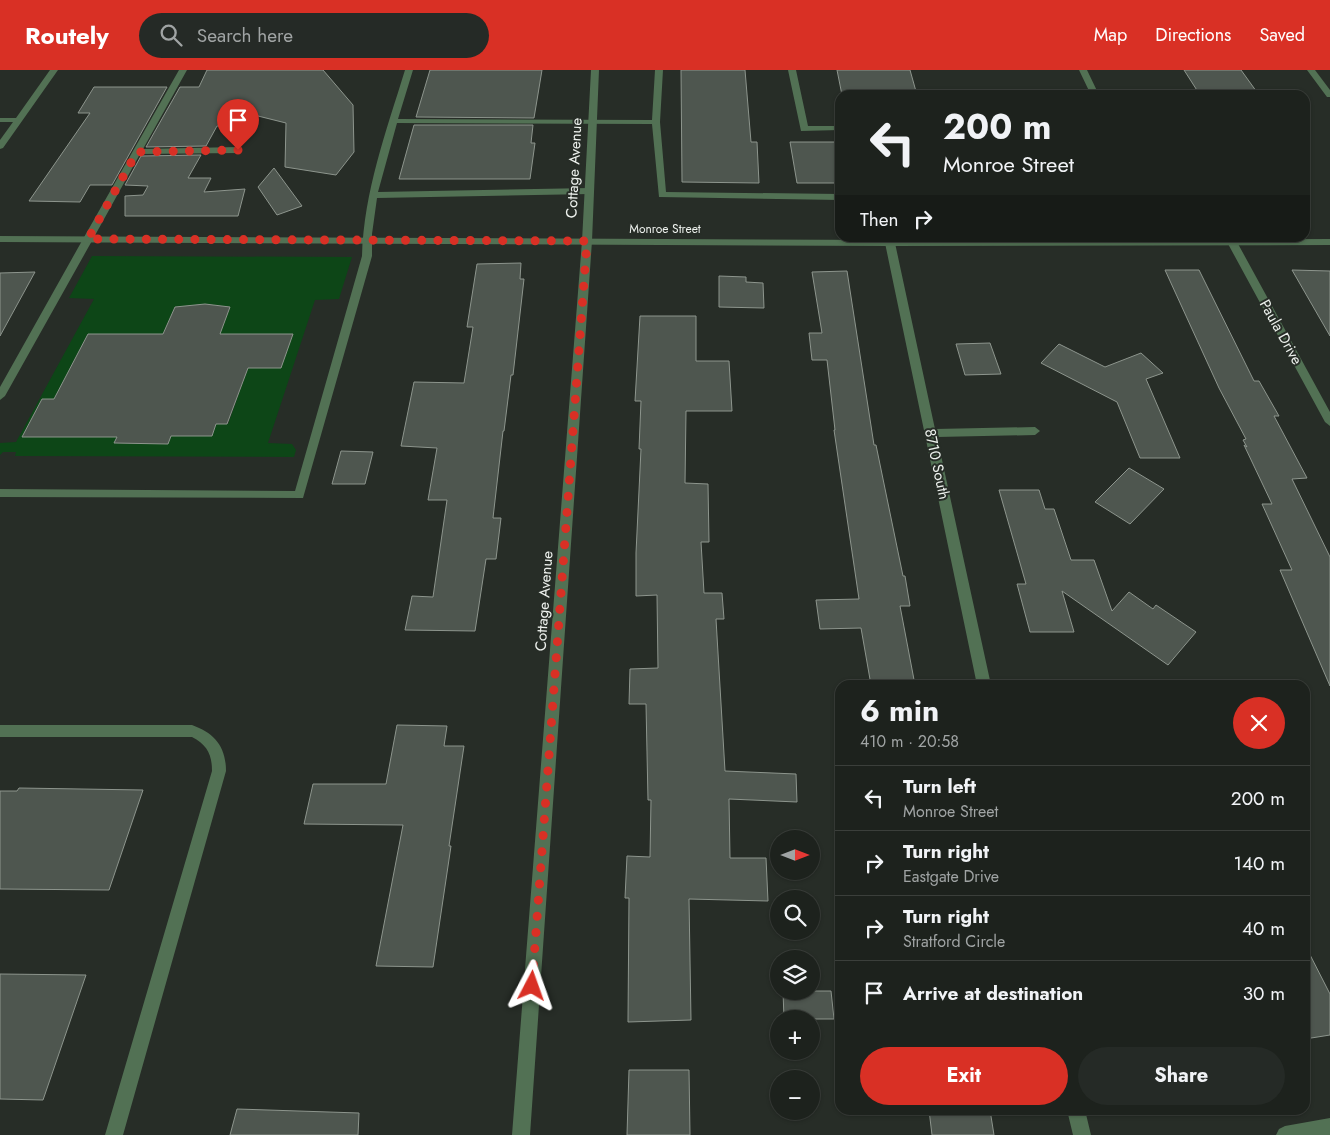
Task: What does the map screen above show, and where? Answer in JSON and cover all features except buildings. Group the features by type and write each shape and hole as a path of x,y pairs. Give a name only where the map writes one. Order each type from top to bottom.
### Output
{"street":[{"path":"0,146 54,70"},
{"path":"0,396 183,70"},
{"path":"0,493 299,495 367,256 366,240 373,195 409,70"},
{"name":"Cottage Avenue","path":"522,1135 587,241 596,70"},
{"path":"659,70 656,122 662,195 835,197"},
{"path":"792,70 804,129 835,128"},
{"path":"1083,70 1093,90"},
{"path":"1311,70 1330,95"},
{"path":"0,120 18,120"},
{"path":"394,121 656,122"},
{"path":"137,152 238,150"},
{"path":"373,195 590,191"},
{"name":"Monroe Street","path":"0,239 900,242"},
{"name":"Monroe Street","path":"1232,242 1330,242"},
{"name":"Paula Drive","path":"1232,242 1330,422"},
{"name":"8710 South","path":"890,243 983,680"},
{"path":"930,433 1035,432"},
{"path":"0,731 192,730 202,734 211,741 218,754 219,771 114,1135"},
{"path":"1077,1115 1082,1135"},
{"path":"1285,1135 1330,1127"}],"green space":[{"path":"92,256 352,257 339,299 315,300 268,443 292,444 296,450 294,457 15,456 16,452 3,452 0,455 0,443 16,442 94,299 69,298","holes":["205,304 230,307 220,334 293,334 281,368 248,368 228,424 216,424 212,436 171,436 168,444 114,443 117,437 22,437 42,399 88,399 70,368 88,334 163,334 175,307"]}],"route":[{"path":"238,150 137,152 88,239 587,241 532,986"}]}
